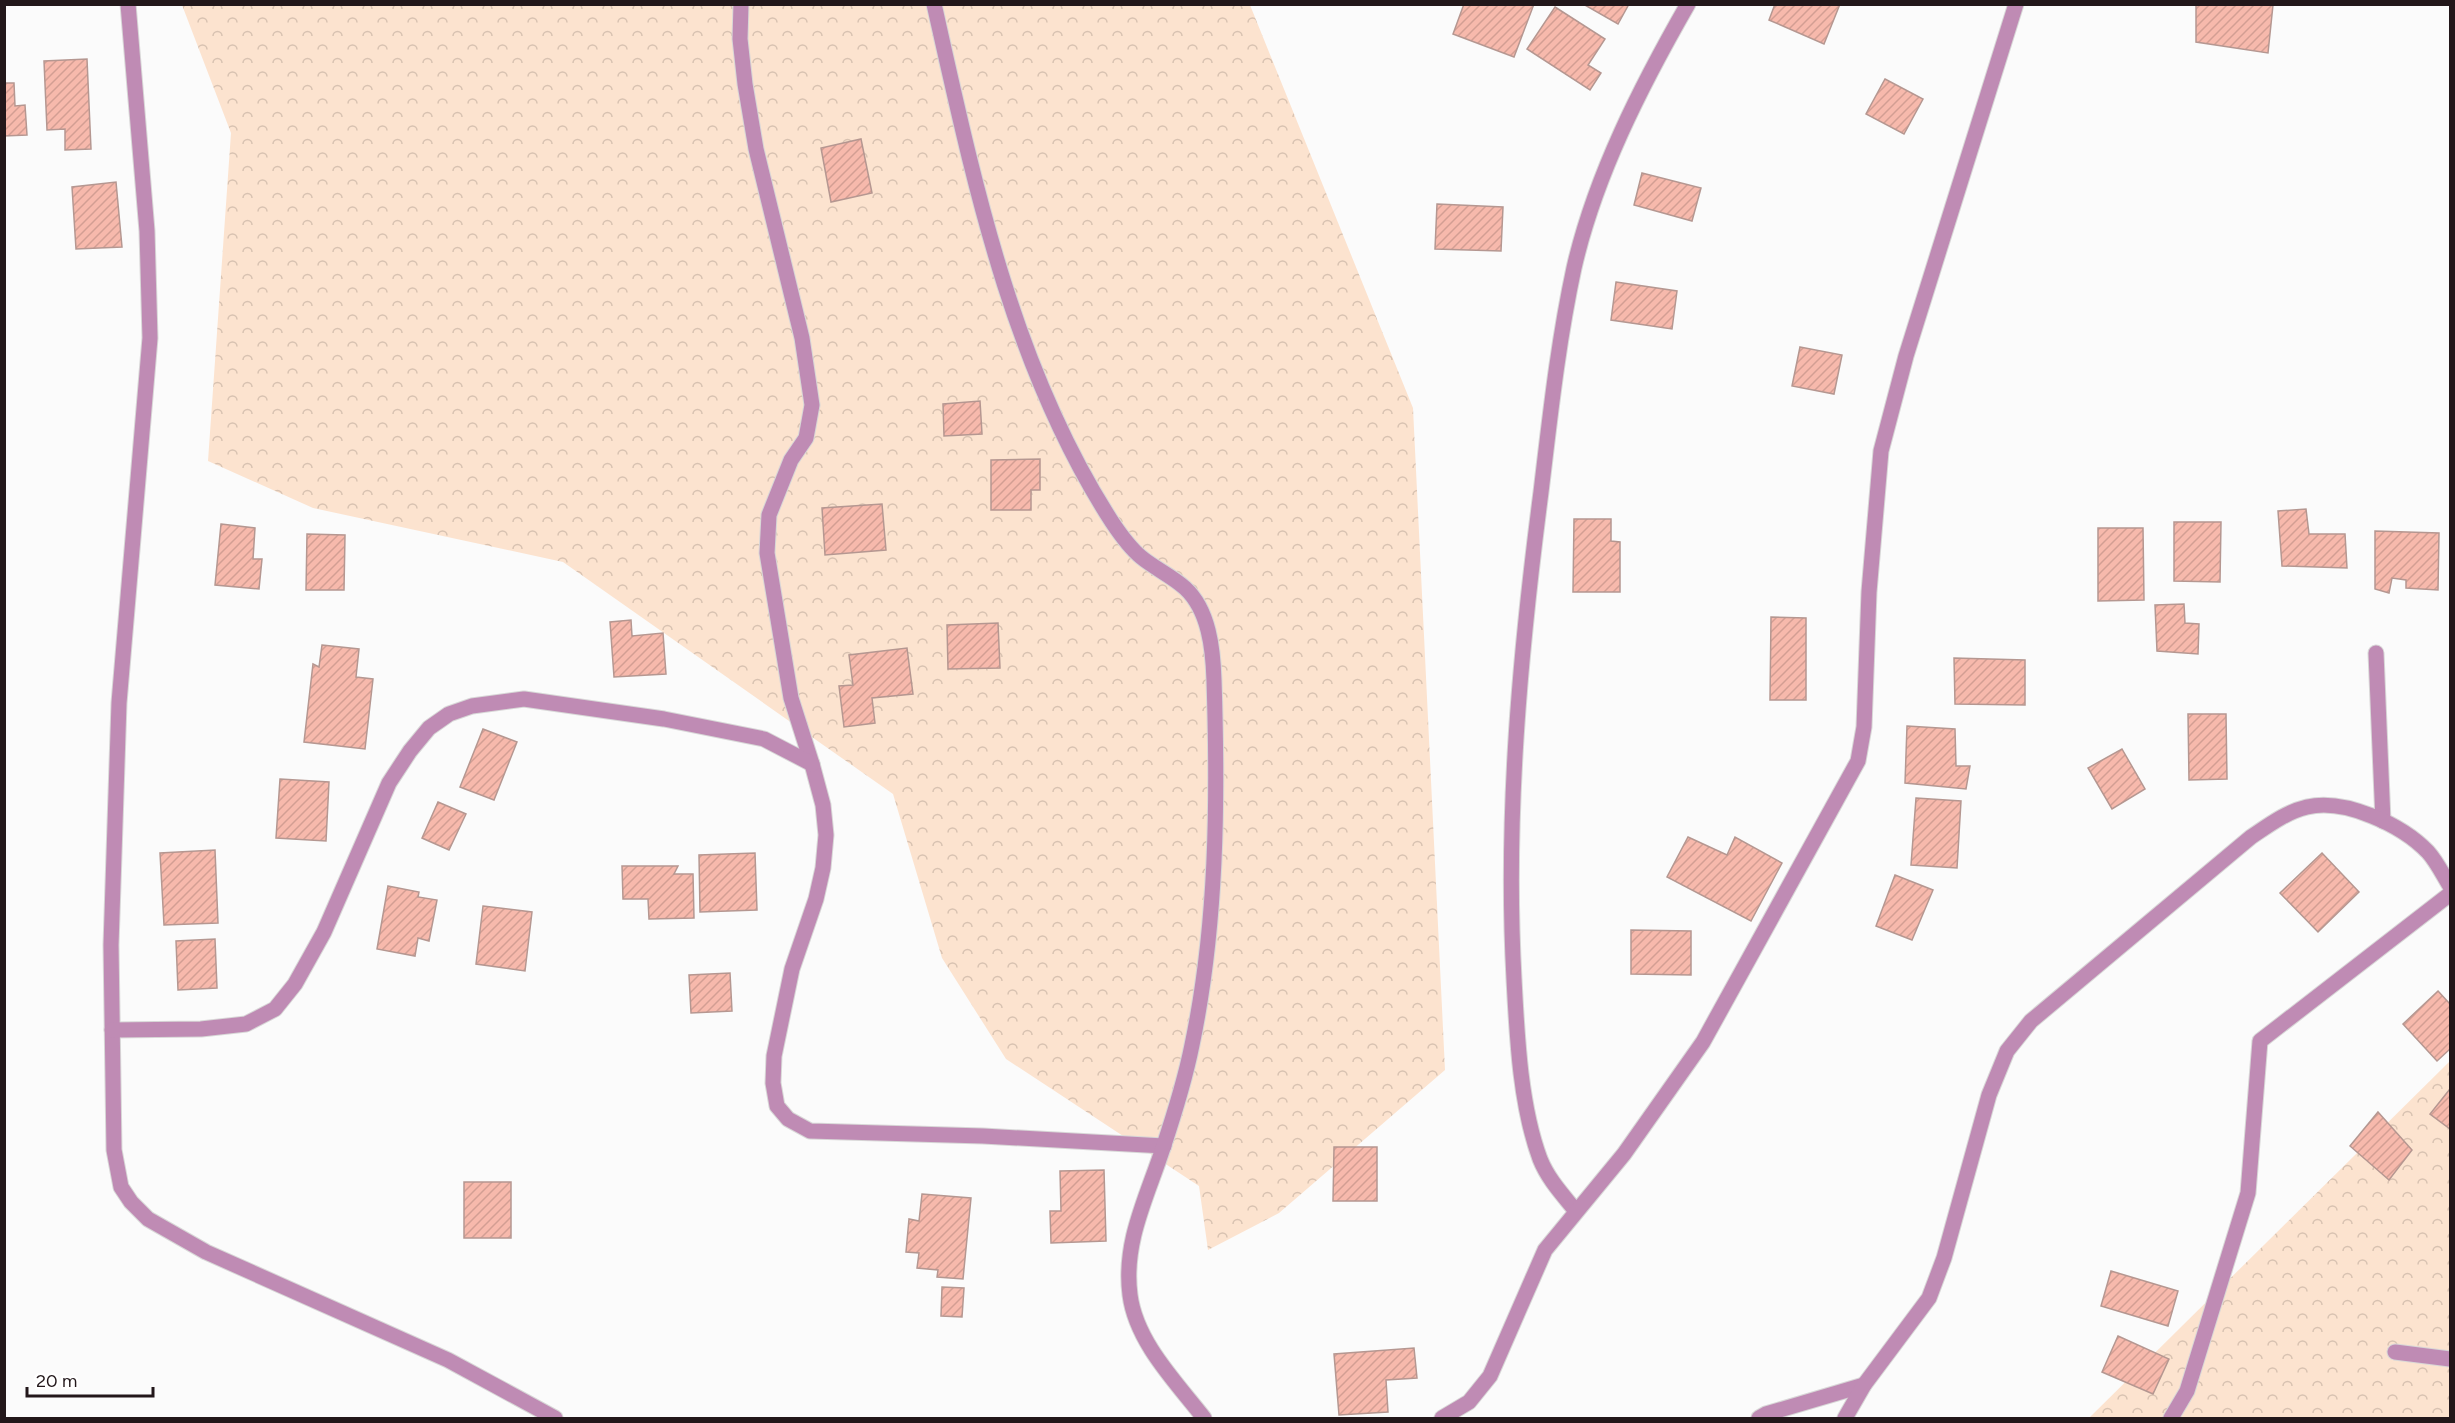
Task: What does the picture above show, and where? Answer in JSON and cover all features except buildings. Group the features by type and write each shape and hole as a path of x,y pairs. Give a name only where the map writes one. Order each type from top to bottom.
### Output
{"street":[{"path":"128,4 147,231 150,338 119,703 111,945 114,1150 121,1187 131,1202 148,1219 206,1252 448,1360 555,1419"},
{"path":"741,4 740,39 752,128 776,238 802,338 812,405 806,438 791,460 769,515 767,553 791,698 823,805 826,835 823,868 816,899 792,969 774,1056 773,1083 777,1106 788,1119 810,1131 983,1136 1164,1146"},
{"path":"934,4 982,208 1033,369 1066,442 1115,527 1137,555 1186,588 1200,607 1211,639 1215,779 1213,876 1195,1030 1164,1146 1130,1243 1131,1300 1135,1318 1153,1352 1204,1419"},
{"path":"1575,1210 1551,1180 1540,1158 1531,1126 1517,1041 1511,933 1511,820 1531,570 1562,336 1575,266 1622,129 1688,4"},
{"path":"1442,1419 1468,1402 1490,1376 1545,1250 1575,1210 1624,1154 1703,1042 1858,761 1864,727 1869,592 1881,451 1906,356 2016,4"},
{"path":"2376,653 2383,822"},
{"path":"112,1030 201,1029 246,1024 275,1009 295,984 324,932 389,783 410,751 429,728 449,714 472,706 524,699 664,719 764,739 812,764"},
{"path":"1845,1419 1864,1385 1929,1298 1947,1246 1989,1095 2007,1051 2031,1021 2192,885 2281,816 2309,806 2337,807 2400,828 2428,853 2451,886"},
{"path":"2172,1419 2187,1391 2248,1193 2260,1041 2451,894"},
{"path":"2395,1352 2451,1359"},
{"path":"1759,1419 1766,1414 1864,1385"}],"green space":[{"path":"182,5 1250,5 1413,408 1445,1070 1279,1213 1208,1250 1199,1186 1006,1059 942,958 893,794 563,562 313,508 208,461 231,133"},
{"path":"2450,1061 2450,1418 2089,1418"}]}
